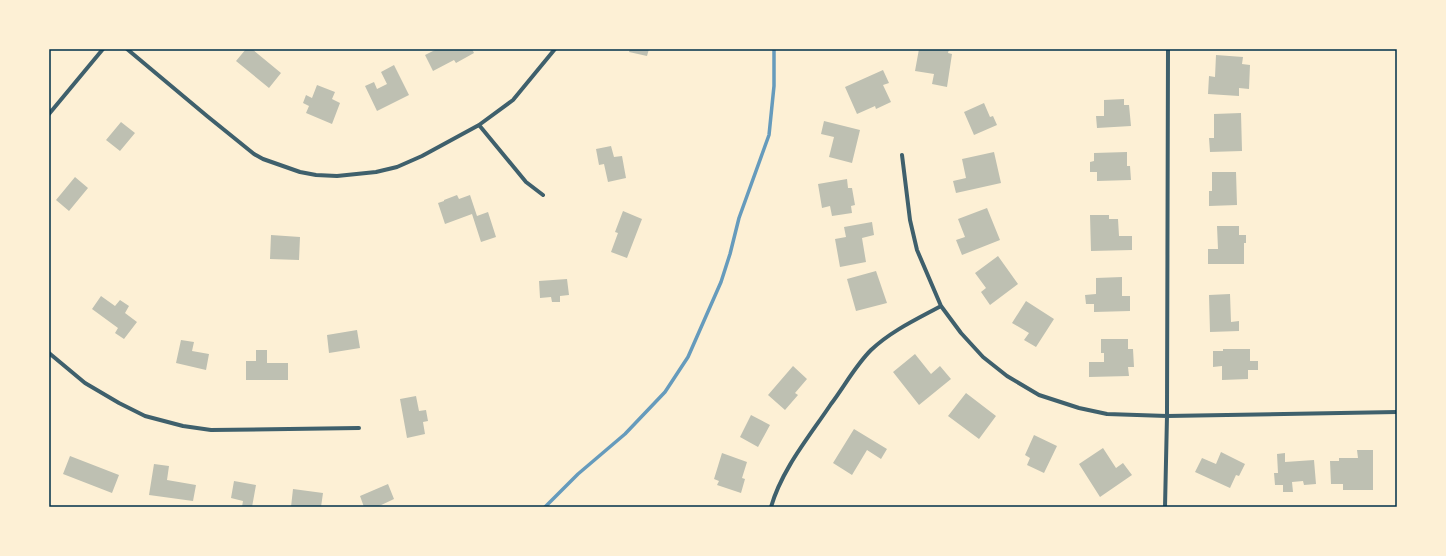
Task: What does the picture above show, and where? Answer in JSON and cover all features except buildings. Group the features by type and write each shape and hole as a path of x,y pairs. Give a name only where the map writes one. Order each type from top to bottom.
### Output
{"street":[{"path":"49,114 103,49"},
{"path":"127,49 254,154 263,159 305,173 337,176 376,172 397,167 422,156 479,125 513,100 555,49"},
{"path":"1165,507 1167,416 1168,49"},
{"path":"479,125 526,182 543,195"},
{"path":"902,155 910,220 917,250 941,306 961,333 983,357 1007,376 1039,395 1079,408 1107,414 1167,416 1397,412"},
{"path":"771,507 778,486 788,468 852,375 871,351 890,335 941,306"},
{"path":"49,354 85,383 119,403 145,416 183,426 211,430 359,428"}],"waterway":[{"path":"545,507 578,474 625,434 665,392 688,357 721,282 739,218 769,135 774,86 774,49"}]}
